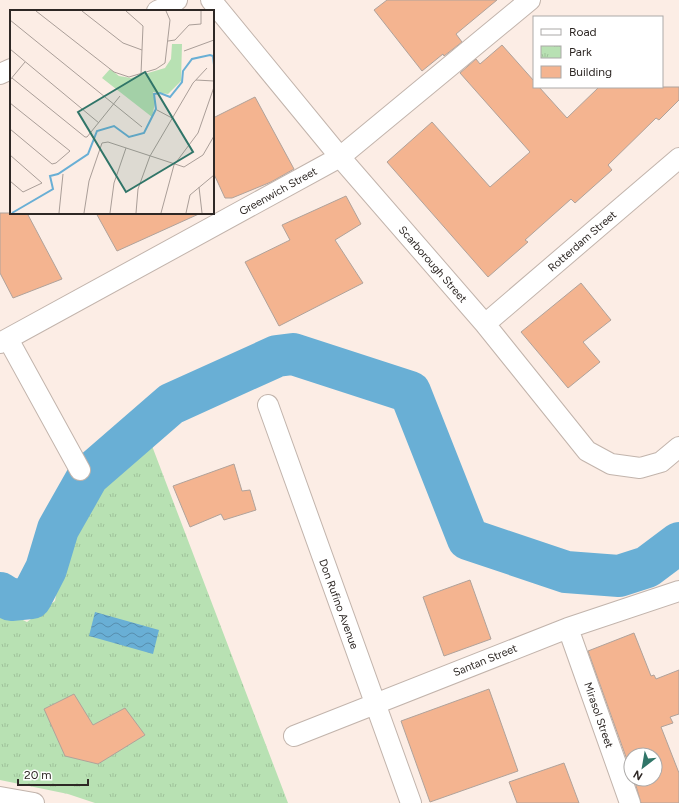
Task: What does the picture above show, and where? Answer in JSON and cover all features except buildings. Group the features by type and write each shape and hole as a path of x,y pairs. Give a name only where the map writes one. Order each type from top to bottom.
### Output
{"street":[{"path":"159,10 177,0"},
{"name":"Scarborough Street","path":"211,0 340,157 485,324 587,451 611,464 640,468 661,462 679,447"},
{"name":"Greenwich Street","path":"4,341 340,157 530,0"},
{"path":"0,74 10,70"},
{"name":"Rotterdam Street","path":"485,324 679,158"},
{"path":"4,341 80,470"},
{"name":"Don Rufino Avenue","path":"268,405 411,803"},
{"name":"Santan Street","path":"294,736 568,628 679,591"},
{"name":"Mirasol Street","path":"568,628 630,803"},
{"path":"0,797 34,803"}],"green space":[{"path":"149,438 288,803 95,803 68,794 0,780 0,609 27,622 55,601 66,532 110,479"}],"water":[{"path":"95,612 159,630 153,654 89,636"}],"waterway":[{"path":"0,593 11,600 31,598 46,569 58,529 88,476 171,404 277,356 293,354 410,392 468,539 566,572 619,576 647,567 679,543"}]}
